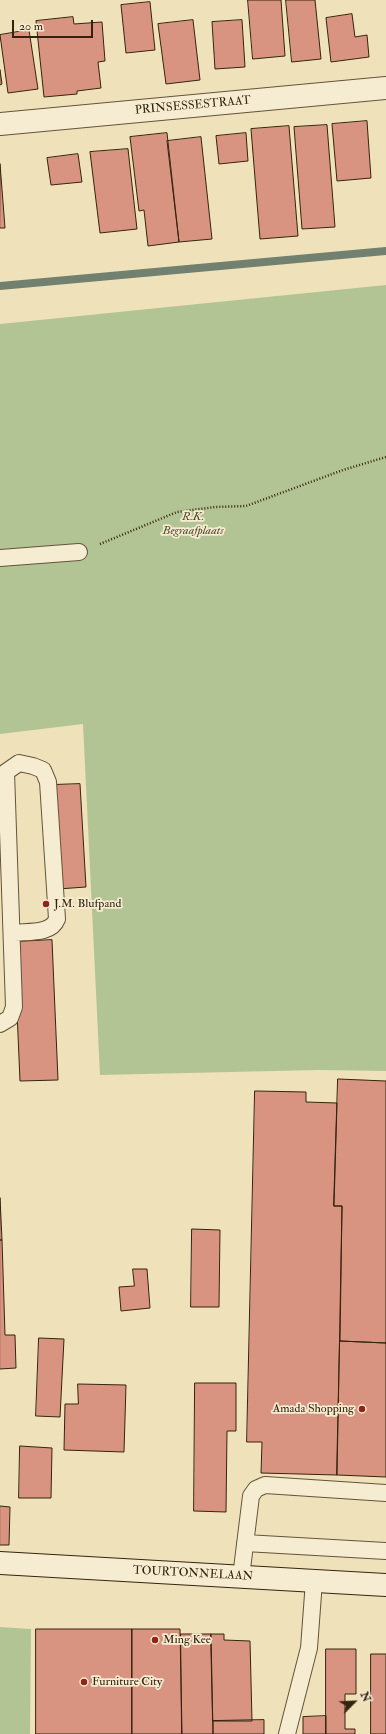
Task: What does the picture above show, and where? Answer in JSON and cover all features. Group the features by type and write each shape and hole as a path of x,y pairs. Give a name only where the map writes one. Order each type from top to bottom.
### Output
{"street":[{"name":"PRINSESSESTRAAT","path":"0,124 386,88"},
{"name":"TOURTONNELAAN","path":"0,1563 386,1585"}],"lane":[{"path":"0,558 79,552"},
{"path":"0,1024 10,1018 14,1007 6,772 19,763 34,766 43,770 48,782 57,919 55,925 48,929 12,933"},
{"path":"241,1577 251,1496 256,1489 265,1485 386,1493"},
{"path":"245,1543 386,1551"},
{"path":"287,1734 309,1648 314,1581"}],"path":[{"path":"79,552 125,535 177,512 214,507 246,506 336,473 386,457"}],"green space":[{"name":"R.K. Begraafplaats","path":"386,285 386,1071 318,1070 100,1075 83,724 0,734 0,324"},
{"path":"0,1627 31,1629 30,1734 0,1734"}],"building":[{"path":"248,0 281,0 285,56 253,59"},
{"path":"286,0 315,0 321,59 292,62"},
{"path":"150,2 155,50 126,53 121,5"},
{"path":"352,14 355,37 367,35 369,57 331,62 326,18"},
{"path":"73,17 74,24 102,22 105,61 98,62 101,88 77,91 77,94 44,97 36,21"},
{"path":"193,20 200,80 166,84 158,24"},
{"path":"242,20 245,67 215,69 212,22"},
{"path":"29,30 38,89 8,93 0,35"},
{"path":"0,70 2,84 0,85"},
{"path":"367,121 371,178 337,181 332,124"},
{"path":"327,125 335,227 302,229 294,127"},
{"path":"289,126 298,236 260,239 251,129"},
{"path":"167,133 179,242 148,246 144,210 139,211 130,137"},
{"path":"246,133 248,161 219,164 216,136"},
{"path":"201,137 212,239 179,242 167,141"},
{"path":"128,149 137,229 100,233 90,152"},
{"path":"78,154 82,182 51,185 47,158"},
{"path":"0,164 5,228 0,228"},
{"path":"80,784 86,887 58,889 52,785"},
{"path":"52,940 58,1080 20,1081 14,942"},
{"path":"338,1079 386,1081 386,1343 340,1341 342,1206 334,1206"},
{"path":"255,1091 306,1092 306,1102 337,1103 334,1206 342,1206 337,1475 261,1473 262,1442 247,1442"},
{"path":"0,1198 2,1240 0,1240"},
{"path":"192,1229 220,1230 219,1307 191,1307"},
{"path":"0,1240 2,1240 5,1335 15,1335 16,1368 0,1369"},
{"path":"133,1269 147,1269 150,1308 121,1311 119,1287 134,1286"},
{"path":"39,1338 64,1339 60,1417 36,1416"},
{"name":"Amada Shopping","path":"340,1341 386,1343 386,1477 337,1475"},
{"path":"195,1383 236,1383 236,1431 227,1431 226,1512 194,1511"},
{"path":"78,1384 126,1385 124,1452 64,1450 65,1404 78,1404"},
{"path":"20,1446 52,1448 51,1498 19,1498"},
{"path":"0,1506 10,1507 9,1545 0,1545"},
{"name":"Furniture City","path":"36,1629 132,1629 132,1734 36,1734"},
{"path":"132,1629 180,1629 182,1734 132,1734"},
{"path":"181,1634 211,1634 213,1734 182,1734"},
{"path":"211,1634 224,1634 224,1640 250,1641 252,1721 213,1721"},
{"path":"326,1649 356,1649 356,1694 345,1694 345,1729 355,1729 355,1734 326,1734"},
{"path":"371,1654 386,1654 386,1734 371,1734"},
{"path":"326,1716 326,1734 303,1734 303,1717"},
{"path":"264,1720 264,1734 213,1734 213,1721"}],"waterway":[{"path":"0,286 386,251"}],"place":[{"name":"J.M. Blufpand","path":"46,904"},
{"name":"Amada Shopping","path":"362,1409"},
{"name":"Ming Kee","path":"155,1640"},
{"name":"Furniture City","path":"84,1682"}]}
